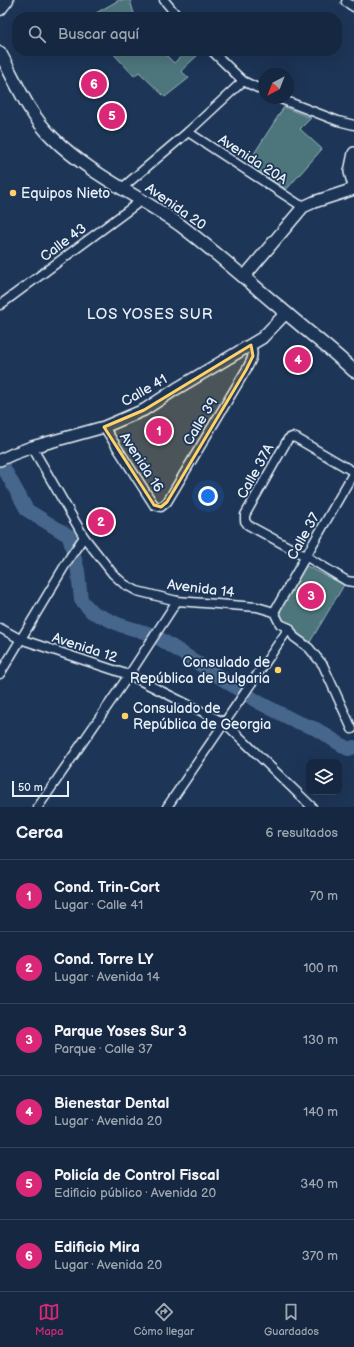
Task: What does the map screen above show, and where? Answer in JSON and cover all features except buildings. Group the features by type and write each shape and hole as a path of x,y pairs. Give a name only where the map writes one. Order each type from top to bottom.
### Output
{"main road":[{"path":"0,9 7,0"},
{"name":"Avenida 20","path":"0,53 25,100 52,137 86,165 180,225 286,313 348,361 354,371"}],"street":[{"path":"164,0 174,12"},
{"path":"346,2 354,7"},
{"path":"217,56 243,81 258,88"},
{"path":"122,188 188,132 243,81"},
{"path":"294,104 338,121 354,125"},
{"name":"Avenida 20A","path":"188,132 303,207"},
{"path":"244,277 303,207 354,188 350,172 354,153"},
{"name":"Calle 43","path":"0,305 142,200"},
{"name":"Calle 41","path":"0,460 32,447 104,427 144,410 176,389 262,338 286,313"},
{"name":"Calle 39","path":"161,507 167,502 246,370 254,351 251,345"},
{"name":"Avenida 16","path":"104,427 154,505 161,507"},
{"name":"Calle 37A","path":"306,557 248,525 245,521 245,515 288,439 292,437 354,472"},
{"name":"Avenida 14","path":"32,447 84,537 113,574 124,584 137,591 177,601 257,607 274,612"},
{"name":"Calle 37","path":"274,612 354,472"},
{"path":"0,674 70,557 84,537"},
{"path":"306,557 347,581 354,582"},
{"path":"38,807 129,675 177,601"},
{"path":"274,612 280,624 289,628 294,637 309,648 323,665 352,724"},
{"name":"Avenida 12","path":"0,628 20,639 129,675 225,723 312,807"},
{"path":"167,807 289,628"}],"highlighted area":[{"path":"251,345 253,356 246,370 167,502 161,507 154,505 104,427 144,410"}],"green space":[{"path":"119,0 130,0 134,12 98,12"},
{"path":"116,56 167,56 174,63 181,56 197,56 181,71 189,78 165,97 139,72 134,76"},
{"path":"284,107 311,118 300,129 322,149 286,190 248,163"},
{"path":"307,566 344,585 310,642 284,624 279,607 303,567"}],"waterway":[{"path":"0,461 27,510 69,536 78,571 81,600 92,612 120,625 154,635 260,703 295,721 316,729 348,749 354,747"}],"place":[{"name":"Edificio Mira","path":"94,84"},
{"name":"Policía de Control Fiscal","path":"112,116"},
{"name":"Equipos Nieto","path":"13,193"},
{"name":"Bienestar Dental","path":"298,360"},
{"name":"Cond. Trin-Cort","path":"159,431"},
{"name":"Cond. Torre LY","path":"101,522"},
{"name":"Parque Yoses Sur 3","path":"311,596"},
{"name":"Consulado de República de Bulgaria","path":"278,670"},
{"name":"Consulado de República de Georgia","path":"125,716"}],"district":[{"name":"LOS YOSES SUR","path":"150,314"}]}
